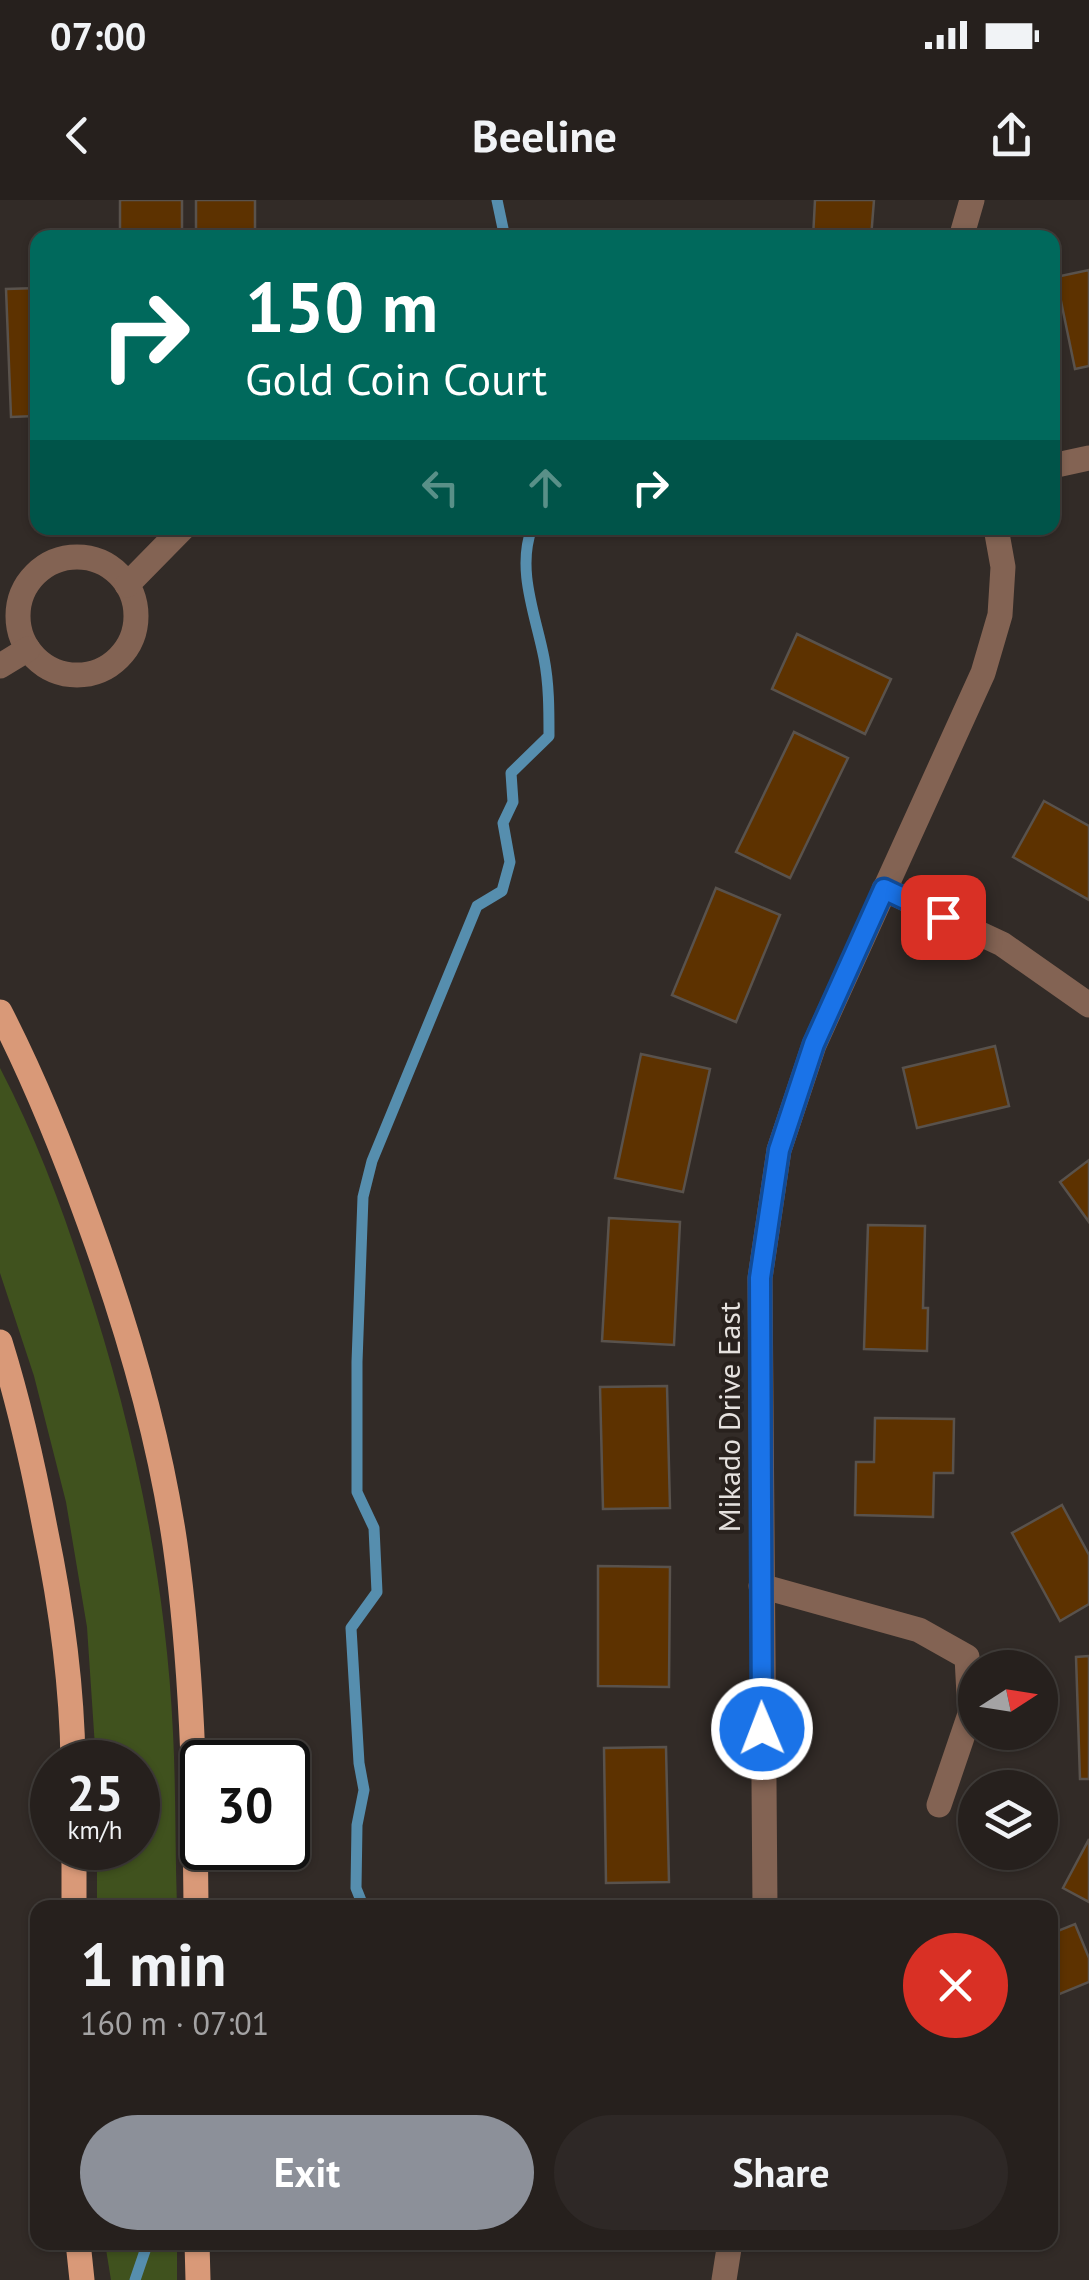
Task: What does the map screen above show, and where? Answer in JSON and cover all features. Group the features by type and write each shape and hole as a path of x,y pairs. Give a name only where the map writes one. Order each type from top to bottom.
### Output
{"main road":[{"path":"0,1012 60,1142 102,1257 153,1432 175,1543 188,1674 196,1900"},
{"path":"0,1342 30,1450 56,1584 73,1708 73,1740"},
{"path":"74,1870 74,1900"},
{"path":"79,2250 82,2280"},
{"path":"197,2250 198,2280"}],"street":[{"path":"963,230 972,200"},
{"path":"1060,464 1089,458"},
{"path":"128,585 176,535"},
{"name":"Mikado Drive East","path":"765,1900 760,1278 779,1150 814,1044 984,673 1000,615 1003,567 997,535"},
{"path":"70,557 88,558 115,571 128,585 136,617 133,633 116,661 102,670 69,674 53,670 28,649 19,626 20,602 30,581 47,564 70,557"},
{"path":"0,666 28,649"},
{"path":"884,889 1002,944 1089,1005"},
{"path":"761,1586 919,1630 966,1656 970,1714 939,1804"},
{"path":"724,2280 729,2250"}],"green space":[{"path":"0,1068 36,1145 76,1252 132,1446 155,1560 169,1675 177,1900 97,1900 97,1870 160,1870 160,1740 95,1740 87,1627 66,1502 34,1376 0,1273"},
{"path":"106,2250 177,2250 177,2280 111,2280"}],"building":[{"path":"120,200 182,200 182,230 120,230"},
{"path":"196,200 255,200 255,230 196,230"},
{"path":"815,200 874,200 872,230 813,230"},
{"path":"1089,270 1089,366 1075,369 1060,296 1060,276"},
{"path":"30,288 30,416 11,417 6,289"},
{"path":"797,634 891,679 865,734 772,689"},
{"path":"794,732 848,758 790,878 736,852"},
{"path":"1044,801 1089,826 1089,900 1013,857"},
{"path":"716,888 780,915 736,1022 672,995"},
{"path":"995,1046 1009,1106 917,1128 903,1068"},
{"path":"641,1054 710,1069 683,1192 615,1178"},
{"path":"1089,1160 1089,1222 1060,1182"},
{"path":"609,1218 680,1222 674,1345 602,1341"},
{"path":"868,1225 925,1226 923,1308 928,1308 927,1351 864,1349"},
{"path":"667,1386 670,1508 603,1509 600,1387"},
{"path":"875,1418 954,1419 953,1473 934,1473 933,1517 855,1515 856,1462 874,1462"},
{"path":"1062,1505 1089,1555 1089,1604 1060,1621 1012,1533"},
{"path":"598,1566 670,1567 669,1687 598,1686"},
{"path":"1089,1656 1089,1779 1080,1779 1076,1657"},
{"path":"666,1747 669,1882 606,1883 604,1748"},
{"path":"1089,1839 1089,1902 1063,1888"},
{"path":"1075,1924 1089,1958 1089,1982 1058,1995 1058,1931"}],"waterway":[{"path":"497,200 503,230"},
{"path":"361,1900 356,1888 357,1825 364,1790 351,1628 377,1592 374,1528 357,1492 363,1197 372,1161 477,906 502,891 510,862 503,823 513,802 511,773 549,736 546,668 527,577 530,535"},
{"path":"135,2280 145,2250"}],"route":[{"path":"762,1729 760,1278 779,1150 814,1044 884,889 943,917"}]}
